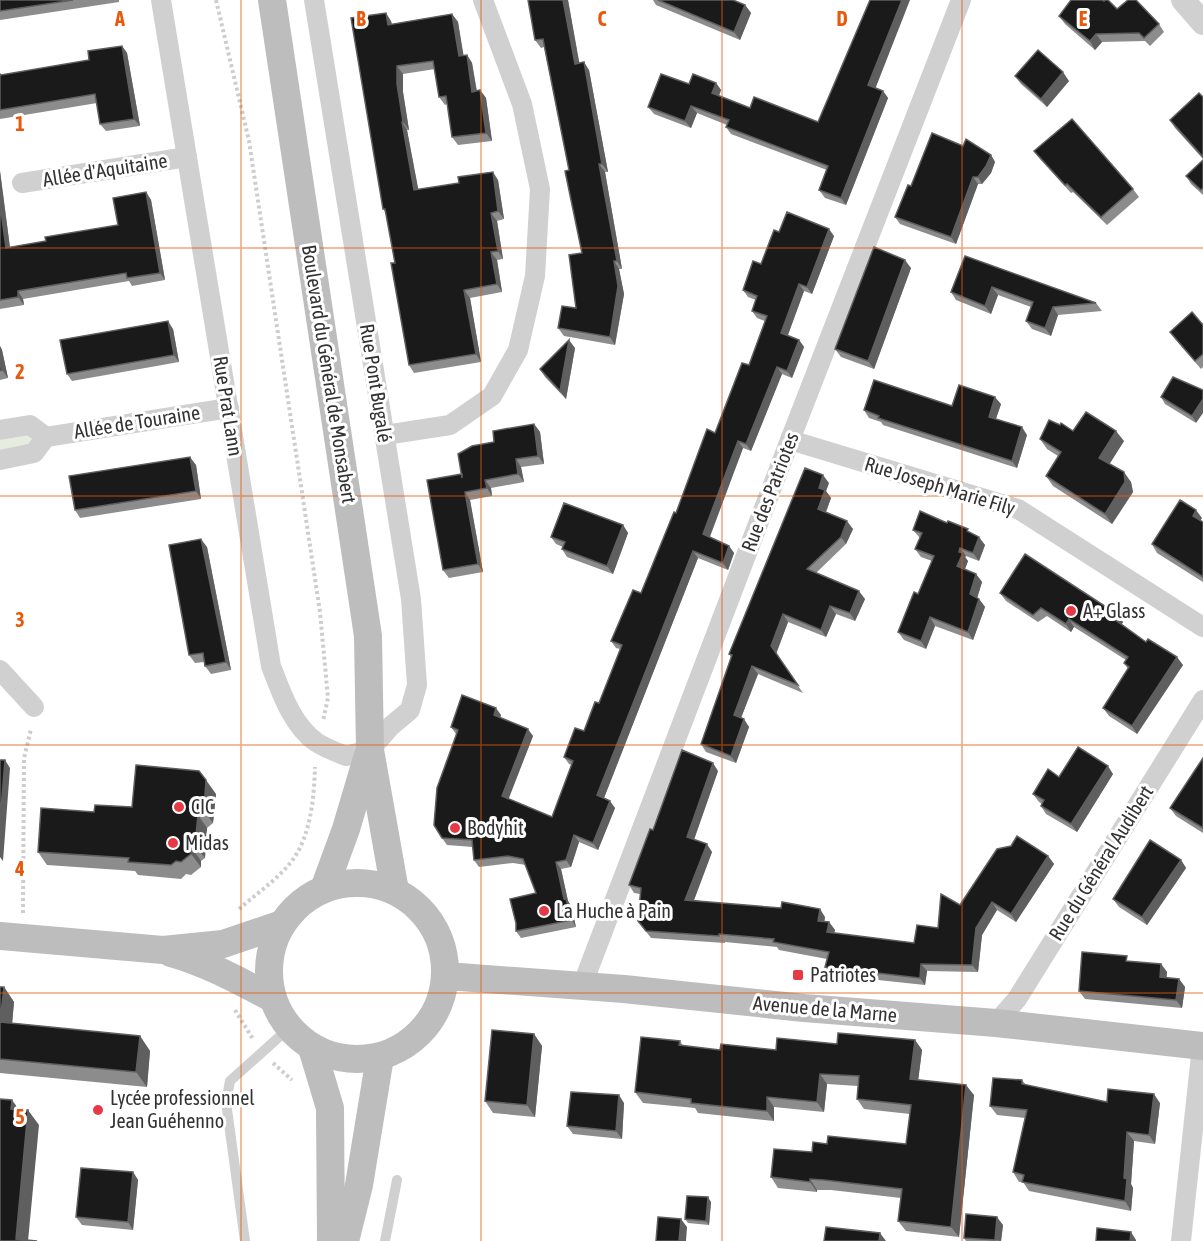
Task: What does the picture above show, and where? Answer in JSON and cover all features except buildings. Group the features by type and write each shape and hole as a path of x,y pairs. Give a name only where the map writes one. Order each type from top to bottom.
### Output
{"main road":[{"name":"Boulevard du Général de Monsabert","path":"272,0 368,636 370,750 395,891"},
{"name":"Boulevard du Général de Monsabert","path":"324,889 346,829 370,750"},
{"path":"347,883 372,884 395,891 417,906 433,926 443,950 446,976 440,1003 426,1027 406,1045 380,1057 357,1060 334,1057 312,1048 289,1028 272,998 268,972 271,947 282,924 300,903 324,889 347,883"},
{"path":"11,937 163,950 223,944 282,924"},
{"path":"163,950 190,958 222,972 272,998"},
{"name":"Avenue de la Marne","path":"446,976 996,1023 1203,1046"},
{"path":"312,1048 330,1108 331,1241"},
{"path":"345,1241 359,1185 380,1057"}],"street":[{"name":"Rue Prat Lann","path":"161,0 271,666 287,708 316,741 346,756 370,750"},
{"name":"Rue Pont Bugalé","path":"314,0 411,599 417,685 410,710 391,726 370,750"},
{"path":"385,435 450,425 492,396 518,350 535,276 540,189 522,104 483,0"},
{"name":"Rue des Patriotes","path":"582,986 961,0"},
{"path":"1183,0 1203,23"},
{"name":"Allée d'Aquitaine","path":"22,183 187,157"},
{"name":"Allée de Touraine","path":"0,460 34,453 46,437 229,408"},
{"name":"Allée de Touraine","path":"0,430 30,425 46,437"},
{"name":"Rue Joseph Marie Fily","path":"790,440 1018,509 1203,627"},
{"path":"0,670 34,707"},
{"name":"Rue du Général Audibert","path":"996,1023 1017,999 1203,700"},
{"path":"1181,1241 1203,1046"}],"lane":[{"path":"245,1241 226,1102 230,1081 289,1028"},
{"path":"385,1241 397,1180"}],"path":[{"path":"216,0 249,141 320,612 328,698 321,727"},
{"path":"11,937 24,758 34,707"},
{"path":"233,914 276,878 294,858 305,835 315,791 315,763"},
{"path":"232,1005 261,1051 298,1088"}],"shaded area":[{"path":"29,435 32,440 30,445 0,450 0,440"}],"place":[{"name":"A+ Glass","path":"1071,611"},
{"name":"CIC","path":"179,807"},
{"name":"Bodyhit","path":"455,828"},
{"name":"Midas","path":"173,843"},
{"name":"La Huche à Pain","path":"544,911"},
{"name":"Patriotes","path":"798,975"},
{"name":"Lycée professionnel Jean Guéhenno","path":"98,1110"}]}
